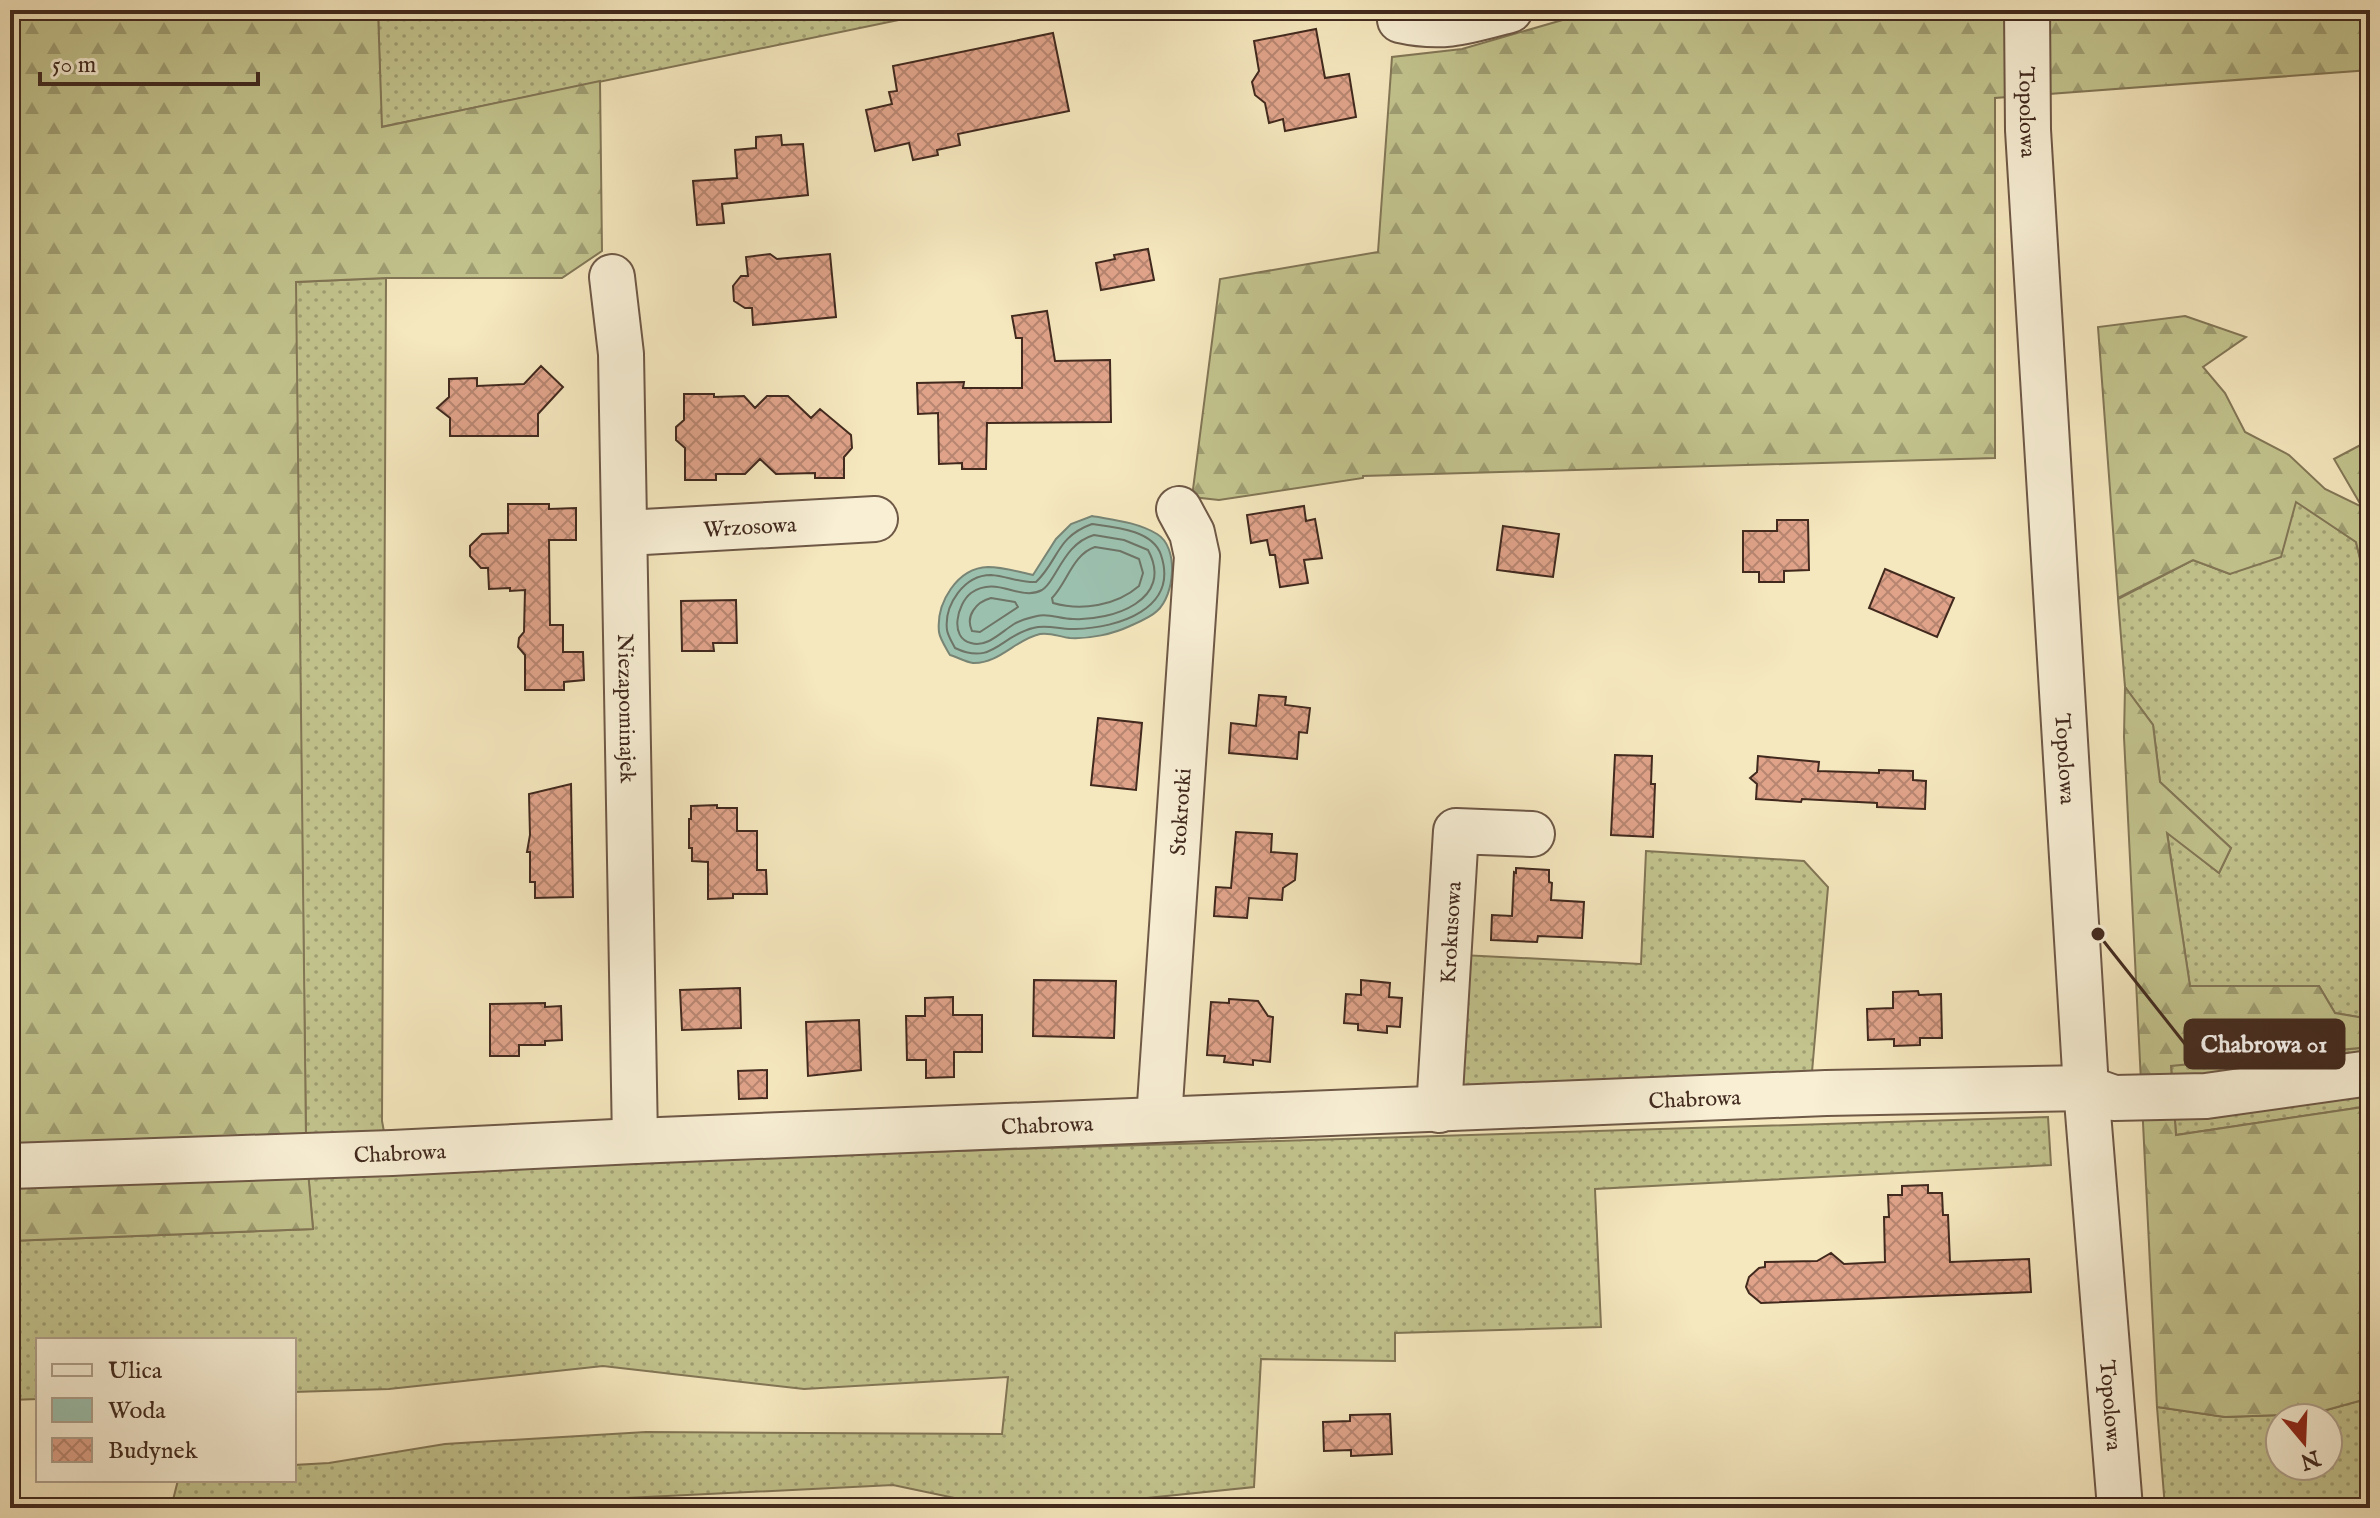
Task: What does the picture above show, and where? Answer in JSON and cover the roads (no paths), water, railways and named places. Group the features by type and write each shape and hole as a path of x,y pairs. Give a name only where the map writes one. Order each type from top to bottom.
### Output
{"street":[{"path":"1400,20 1422,25 1454,25 1510,10"},
{"name":"Topolowa","path":"2027,10 2028,130 2086,1088 2120,1508"},
{"name":"Niezapominajek","path":"612,277 621,354 626,533 635,1141"},
{"name":"Stokrotki","path":"1159,1119 1197,556 1192,533 1179,509"},
{"name":"Wrzosowa","path":"626,533 875,519"},
{"name":"Krokusowa","path":"1439,1110 1456,831 1532,834"},
{"name":"Chabrowa","path":"10,1166 1826,1093 2086,1088 2114,1098 2206,1096 2370,1073"}],"water":[{"path":"1092,516 1142,527 1164,540 1171,560 1171,583 1157,611 1130,626 1101,635 1070,638 1040,634 982,662 970,662 950,655 940,635 939,621 945,599 958,580 977,569 988,567 1033,575 1056,539 1071,524"}],"place":[{"name":"Chabrowa 01","path":"2098,934"}]}
